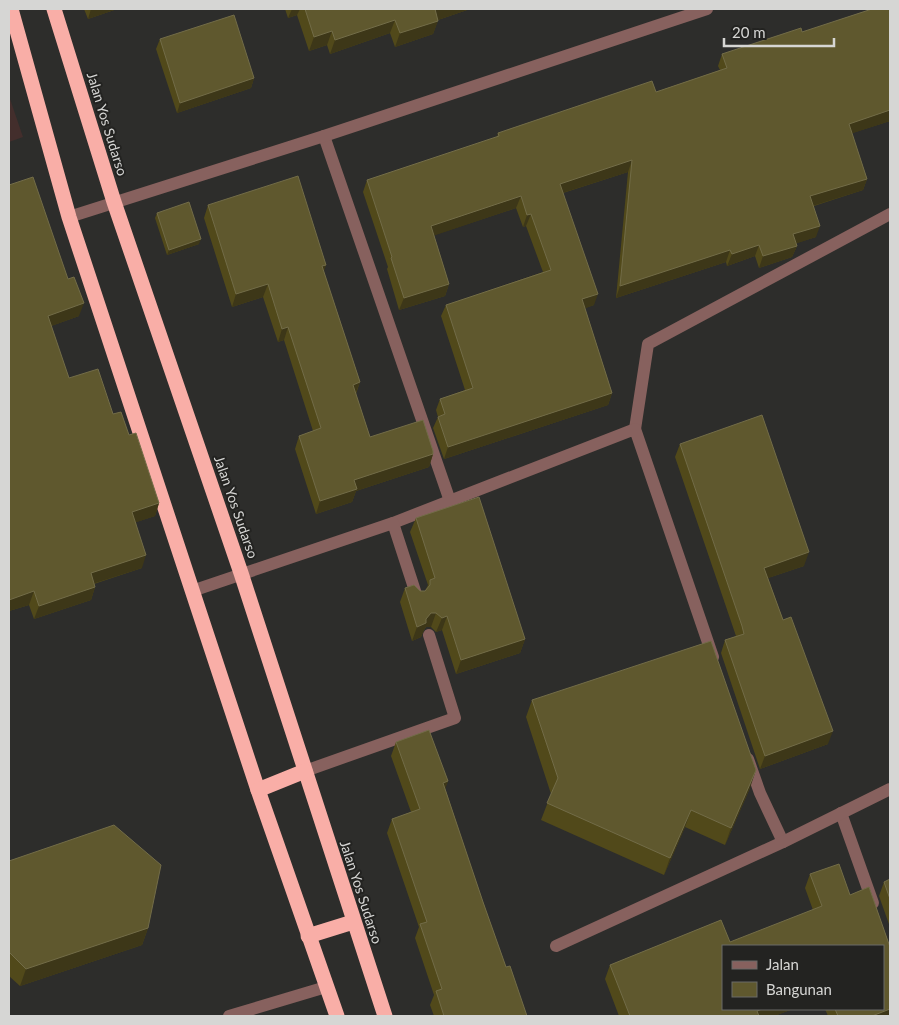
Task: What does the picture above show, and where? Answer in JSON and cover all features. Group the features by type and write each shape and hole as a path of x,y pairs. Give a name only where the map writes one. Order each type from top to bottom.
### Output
{"highway":[{"path":"11,9 69,217 258,790 337,1016"},
{"name":"Jalan Yos Sudarso","path":"54,9 114,202 242,574 353,922 385,1016"},
{"path":"258,790 305,771"},
{"path":"308,936 353,922"}],"street":[{"path":"69,217 324,136 707,9"},
{"path":"324,136 450,501"},
{"path":"718,672 635,429 648,344 890,214"},
{"path":"192,591 393,523 635,429"},
{"path":"393,523 417,597"},
{"path":"305,771 455,718 428,635"},
{"path":"744,746 760,793 783,842"},
{"path":"556,946 783,842 890,789"},
{"path":"841,813 878,919"},
{"path":"229,1016 326,988"}],"shaded area":[{"path":"9,96 23,137 9,142"}],"building":[{"path":"305,9 435,9 438,21 400,33 395,20 335,40 332,31 314,37"},
{"path":"872,9 890,9 890,110 849,124 867,179 810,196 820,226 793,234 797,246 763,256 759,245 732,254 730,250 620,286 632,160 560,184 598,294 582,299 612,393 448,447 438,417 445,414 440,399 473,388 446,305 551,270 531,214 527,215 521,196 431,226 449,284 404,298 367,180 499,136 498,133 652,81 656,92 727,68 722,54 801,28 802,32"},
{"path":"234,15 254,78 180,103 160,39"},
{"path":"298,176 326,265 322,266 360,382 353,385 370,437 423,420 433,451 433,454 354,480 357,489 320,501 299,436 321,428 288,327 282,329 268,284 236,294 208,205"},
{"path":"33,177 68,279 74,277 84,303 48,316 69,378 98,369 113,414 121,412 129,435 136,433 159,503 132,512 146,555 91,573 95,587 39,606 34,591 9,600 9,185"},
{"path":"189,202 201,239 169,250 157,213"},
{"path":"762,415 809,552 764,568 783,620 791,617 833,731 765,756 725,640 744,634 742,626 680,444"},
{"path":"479,497 525,639 461,660 447,616 442,618 436,613 431,613 426,619 426,623 417,627 405,588 414,585 420,591 425,591 430,585 430,580 435,578 416,518"},
{"path":"711,641 756,770 731,828 691,810 670,858 547,803 558,778 532,700"},
{"path":"429,730 448,781 443,783 483,902 506,967 510,966 527,1016 444,1016 436,991 442,989 420,924 427,922 392,819 420,809 396,742"},
{"path":"114,825 161,865 148,928 26,969 9,952 9,861"},
{"path":"839,864 850,895 869,887 890,947 890,1009 872,1016 838,1016 835,1010 884,1010 884,945 722,945 722,1010 760,1010 757,1011 759,1016 630,1016 610,965 721,920 730,942 822,906 810,874"},
{"path":"890,879 890,899 884,882"}]}
